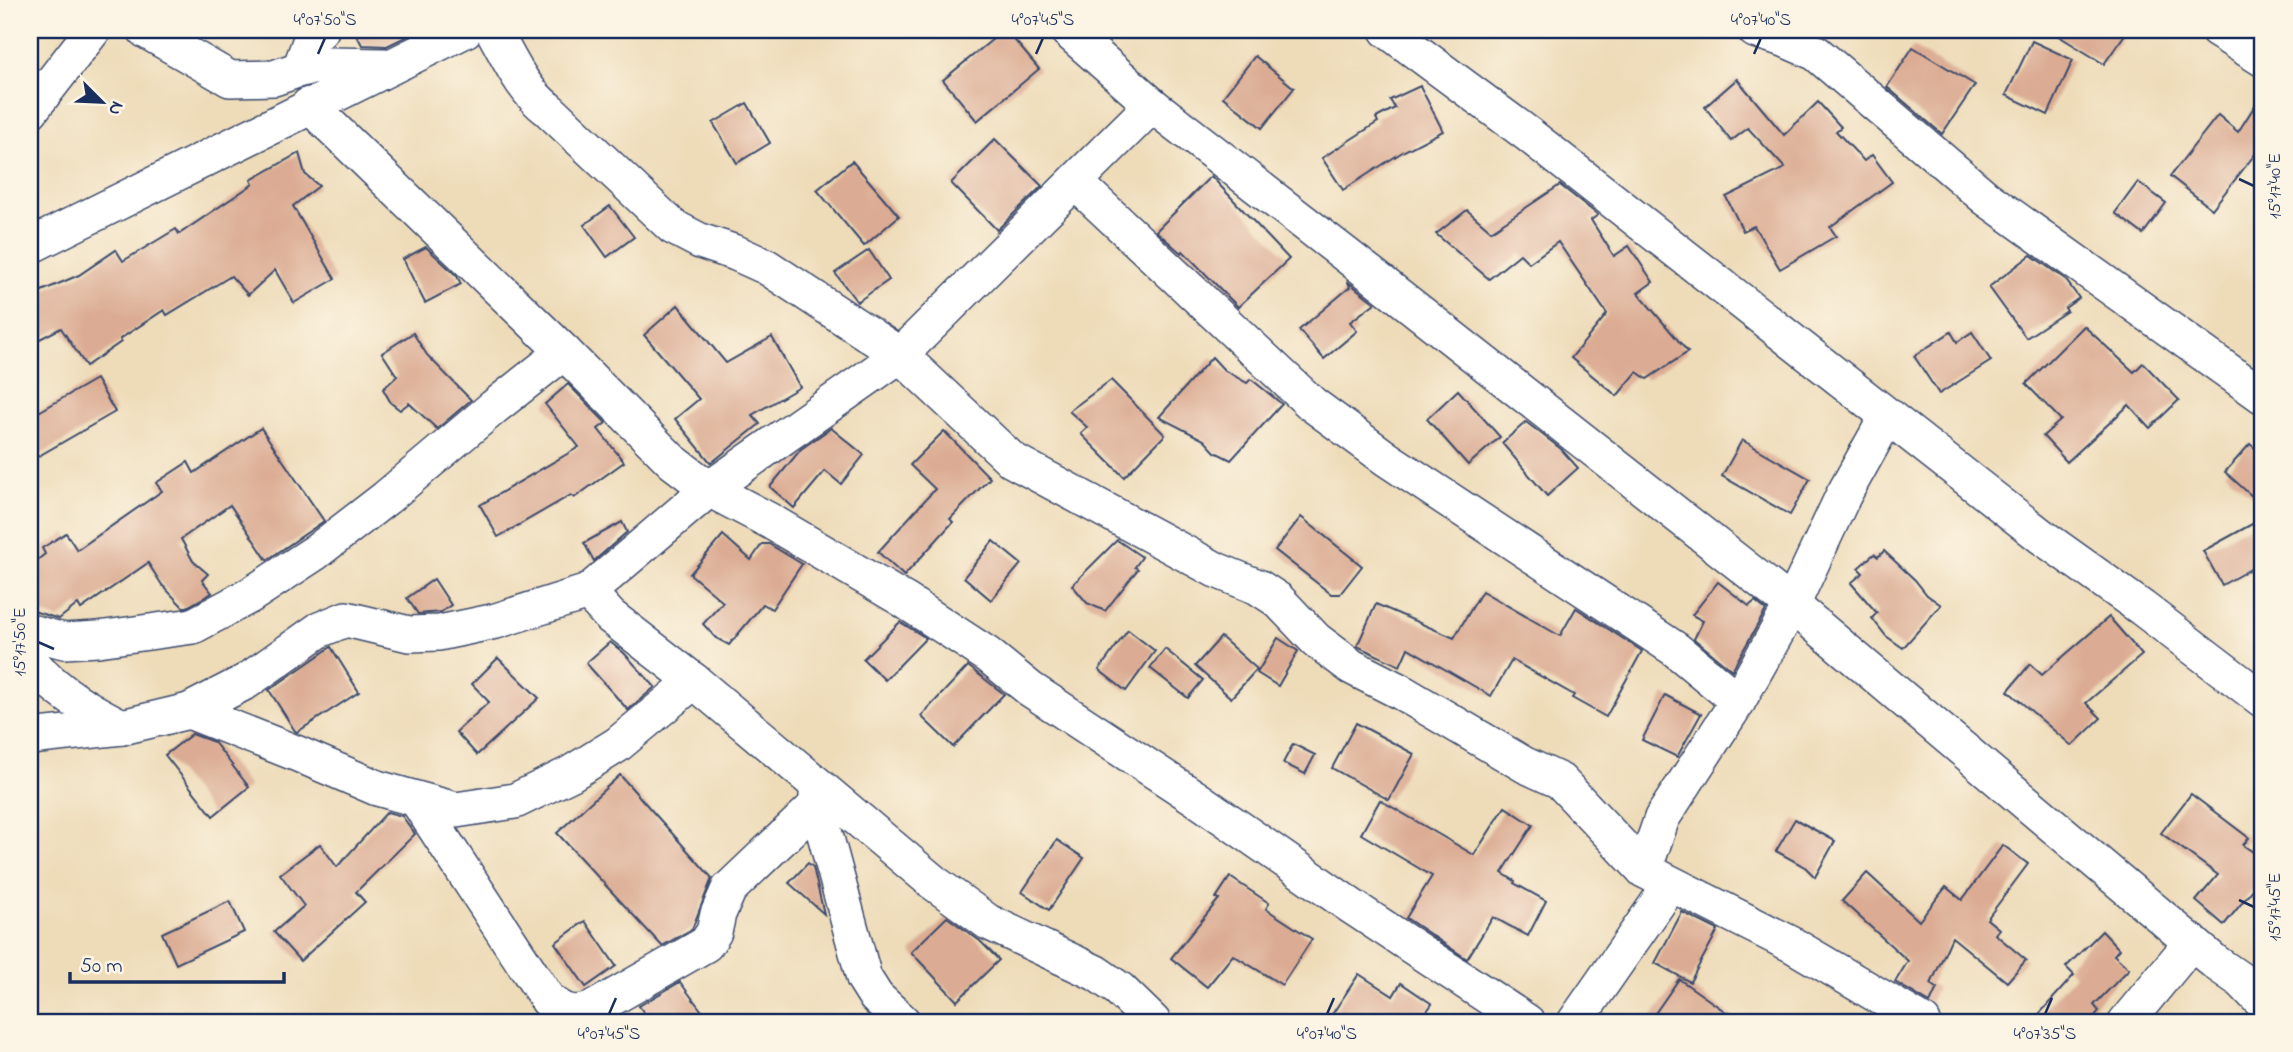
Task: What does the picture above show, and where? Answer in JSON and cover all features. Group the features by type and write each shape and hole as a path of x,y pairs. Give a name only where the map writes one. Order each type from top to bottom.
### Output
{"street":[{"path":"30,111 93,30"},
{"path":"145,30 230,79 274,78 300,69 348,64 392,66"},
{"path":"300,69 311,39 321,30"},
{"path":"30,246 164,181 309,105 465,30"},
{"path":"493,30 536,101 549,110 673,227 766,267 900,355 1012,460 1216,570 1258,587 1278,600 1316,640 1352,667 1401,692 1525,765 1560,781 1658,877 1791,944 1923,1022"},
{"path":"1067,30 1152,106 1383,283 1792,605 2192,942 2242,981 2263,1003"},
{"path":"1387,30 1529,135 2041,536 2142,608 2263,700"},
{"path":"1755,30 1816,53 1986,198 2263,396"},
{"path":"2217,30 2263,60"},
{"path":"309,105 564,352 672,461 709,489 771,521 915,607 988,655 1030,690 1197,799 1351,906 1527,1022"},
{"path":"30,737 122,727 188,711 247,681 318,630 346,620 409,634 439,633 496,621 588,592 709,489 900,355 1152,106"},
{"path":"1075,183 1312,404 1387,459 1675,649 1738,701"},
{"path":"30,632 64,640 98,639 193,626 248,596 316,552 564,352"},
{"path":"1575,1022 1658,877 1662,818 1738,701 1792,605 1843,496 1887,416"},
{"path":"588,592 610,616 694,681 817,794 988,922 1096,973 1119,989 1153,1022"},
{"path":"30,661 47,681 79,705 122,727"},
{"path":"188,711 377,788 456,810 515,801 570,774 617,745 694,681"},
{"path":"417,800 548,1000 565,1013 578,1014 591,1010 706,944 729,889 817,794"},
{"path":"817,794 864,978 876,997 903,1022"},
{"path":"2126,1022 2192,942"}],"building":[{"path":"354,30 420,30 387,46 362,45"},
{"path":"1004,30 1039,69 977,121 943,80"},
{"path":"2049,30 2128,30 2104,64"},
{"path":"2032,41 2073,60 2048,115 2006,95"},
{"path":"1913,47 1975,85 1942,134 1887,87"},
{"path":"1255,56 1294,88 1262,128 1223,97"},
{"path":"1737,79 1784,135 1818,102 1841,127 1836,131 1864,161 1872,155 1892,182 1830,227 1836,236 1780,269 1754,226 1743,231 1726,197 1785,168 1748,128 1731,141 1705,107"},
{"path":"1420,86 1443,131 1404,151 1343,190 1322,158 1378,122 1376,118 1395,108 1390,100"},
{"path":"2263,93 2263,144 2212,209 2170,176 2218,115 2238,132"},
{"path":"747,103 770,143 737,163 713,123"},
{"path":"995,139 1042,186 997,230 951,183"},
{"path":"299,153 305,174 319,186 293,206 335,279 294,303 275,270 248,295 231,276 167,315 164,310 120,339 121,342 86,366 61,328 30,344 30,296 79,275 116,250 123,261 176,229 179,234 253,184 251,180"},
{"path":"852,161 899,216 864,246 817,190"},
{"path":"1211,176 1289,259 1238,307 1183,251 1181,253 1156,231"},
{"path":"2138,182 2166,203 2143,234 2115,213"},
{"path":"1560,185 1598,215 1591,220 1614,256 1629,246 1653,282 1638,293 1688,352 1647,379 1637,372 1617,396 1571,358 1607,314 1558,242 1529,263 1520,254 1489,279 1436,234 1467,210 1491,231"},
{"path":"610,206 634,237 607,257 584,225"},
{"path":"426,247 457,276 461,284 425,303 403,259"},
{"path":"869,250 889,280 857,302 835,273"},
{"path":"2031,255 2065,279 2079,298 2065,308 2067,311 2026,338 1989,287"},
{"path":"1348,282 1375,303 1350,322 1357,331 1324,359 1299,330 1350,287"},
{"path":"678,305 726,363 772,337 800,387 752,415 760,424 711,463 675,419 699,399 644,335"},
{"path":"2084,326 2134,372 2143,363 2179,400 2150,428 2129,405 2067,462 2043,436 2061,420 2026,384"},
{"path":"1951,332 1957,342 1972,332 1991,361 1939,394 1914,356"},
{"path":"413,333 427,355 471,400 437,429 409,403 400,410 391,403 383,389 397,376 382,353"},
{"path":"1212,357 1224,370 1247,383 1251,379 1282,404 1231,460 1215,452 1204,440 1159,417"},
{"path":"96,379 115,412 30,461 30,417"},
{"path":"1111,380 1165,435 1124,477 1081,434 1087,427 1069,411"},
{"path":"568,384 606,423 598,429 624,462 574,498 571,495 498,537 480,505 579,447 545,404"},
{"path":"1458,390 1500,437 1468,465 1427,419"},
{"path":"1526,422 1561,449 1578,468 1547,496 1502,443"},
{"path":"261,428 324,521 267,560 230,505 181,539 193,561 208,574 202,580 212,593 187,607 183,607 162,585 148,563 81,609 78,604 59,619 30,610 30,566 45,554 42,548 66,533 77,550 162,491 156,483 188,462 194,473"},
{"path":"831,428 864,455 841,484 825,471 794,508 770,487 801,449"},
{"path":"944,431 990,478 950,519 953,522 904,576 878,552 935,489 910,465"},
{"path":"1742,440 1810,479 1790,515 1722,476"},
{"path":"2250,444 2263,455 2263,506 2225,472"},
{"path":"1301,517 1362,566 1340,594 1331,594 1275,550"},
{"path":"2263,518 2263,562 2222,585 2203,551"},
{"path":"622,522 627,532 594,561 584,543"},
{"path":"723,535 751,560 762,544 769,544 802,564 772,609 763,604 729,645 716,638 703,624 723,602 690,574"},
{"path":"1117,540 1142,557 1135,567 1138,569 1105,611 1087,603 1072,585"},
{"path":"993,541 1021,564 991,600 964,577"},
{"path":"1884,551 1927,595 1941,605 1903,648 1886,636 1872,618 1877,613 1851,583 1863,573 1858,568 1874,554 1878,557"},
{"path":"434,579 451,605 441,612 418,614 407,598"},
{"path":"1718,582 1749,606 1755,601 1766,610 1732,670 1694,639 1703,621 1692,615"},
{"path":"1482,591 1560,636 1576,608 1642,651 1606,717 1572,698 1574,695 1512,660 1491,696 1408,648 1400,666 1357,646 1376,604 1454,638"},
{"path":"2109,617 2142,655 2086,703 2101,718 2072,746 2008,691 2030,664 2042,675"},
{"path":"900,622 926,638 885,680 863,659"},
{"path":"1128,630 1155,651 1126,691 1099,670"},
{"path":"1221,637 1257,669 1231,698 1195,666"},
{"path":"1278,638 1298,651 1278,686 1257,673"},
{"path":"610,642 624,653 655,687 628,710 586,663"},
{"path":"331,647 359,692 297,732 269,690"},
{"path":"1165,649 1203,680 1188,698 1150,668"},
{"path":"498,658 539,698 477,755 456,732 489,702 472,684"},
{"path":"968,666 1004,694 953,747 921,716"},
{"path":"1665,695 1701,714 1677,757 1642,740"},
{"path":"1356,723 1414,754 1389,800 1332,768"},
{"path":"192,734 214,742 249,787 213,816 165,755"},
{"path":"1293,744 1315,755 1305,774 1283,763"},
{"path":"620,775 712,878 692,929 662,946 557,833"},
{"path":"2191,794 2249,838 2243,845 2263,859 2263,877 2224,925 2196,901 2218,875 2161,833"},
{"path":"1380,800 1474,855 1505,807 1533,825 1502,873 1546,901 1528,936 1493,917 1467,959 1406,918 1432,876 1361,834"},
{"path":"387,812 402,816 415,834 356,892 365,902 300,961 274,932 304,906 280,874 320,844 337,867"},
{"path":"1795,819 1835,841 1815,877 1805,867 1776,851"},
{"path":"1057,840 1084,858 1049,910 1022,892"},
{"path":"2003,845 2028,864 1987,919 1999,929 1995,934 2026,960 2007,982 1952,937 1931,984 1937,988 1930,1003 1895,982 1908,961 1842,901 1867,873 1919,921 1946,887 1962,900"},
{"path":"808,863 813,867 824,914 789,883"},
{"path":"1230,877 1269,903 1266,909 1312,939 1282,985 1233,955 1207,987 1171,958 1219,899 1216,898"},
{"path":"230,901 244,932 176,964 162,933"},
{"path":"1682,912 1718,930 1690,982 1655,963"},
{"path":"947,917 980,941 999,960 957,1001 911,952"},
{"path":"585,921 616,966 586,987 555,943"},
{"path":"2102,931 2119,949 2114,955 2129,969 2094,1005 2099,1011 2090,1022 2032,1022 2074,975 2066,967"},
{"path":"1359,974 1393,996 1401,983 1432,1004 1419,1022 1327,1022"},
{"path":"1679,979 1740,1022 1649,1022"},
{"path":"680,982 710,1022 651,1022 639,1006"}]}
